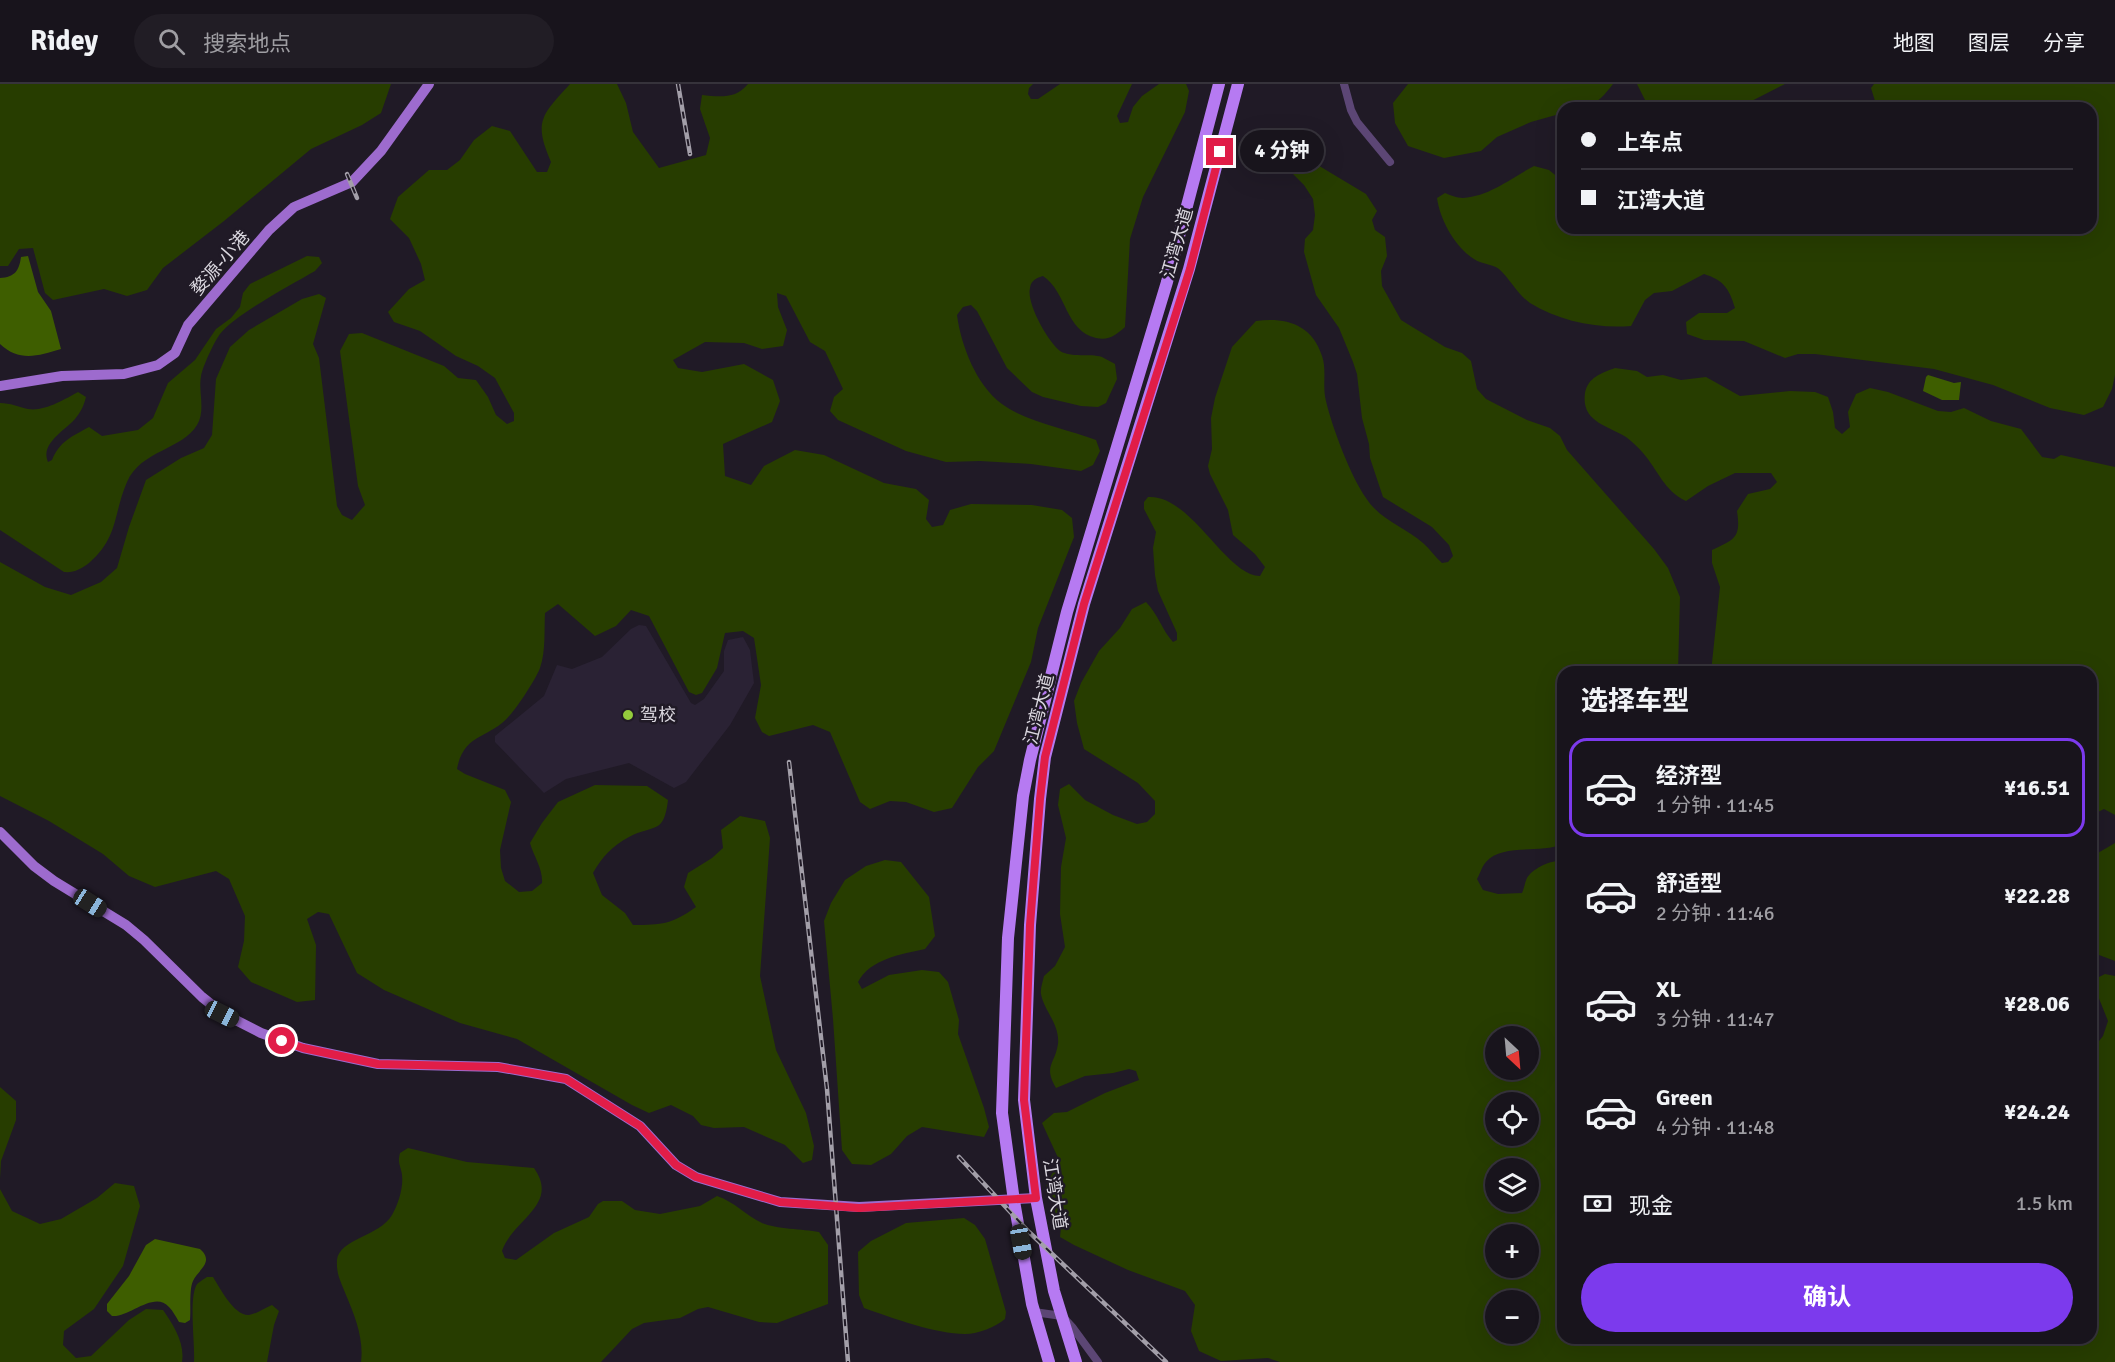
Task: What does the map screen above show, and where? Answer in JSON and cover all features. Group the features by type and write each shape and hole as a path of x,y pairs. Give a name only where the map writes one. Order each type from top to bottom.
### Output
{"highway":[{"name":"江湾大道","path":"1049,1362 1034,1312 1014,1201 1002,1113 1008,938 1023,796 1067,612 1167,282 1220,84"},
{"name":"江湾大道","path":"1076,1362 1054,1292 1036,1198 1024,1100 1030,925 1045,757 1084,604 1190,269 1238,84"}],"main road":[{"name":"婺源-小港","path":"0,386 62,376 124,374 158,365 175,353 188,325 269,230 294,207 352,182 381,151 429,84"},
{"path":"0,832 34,866 54,881 126,925 202,998 222,1014 261,1033 303,1048 378,1064 498,1067 566,1079 640,1126 676,1165 696,1177 780,1202 859,1208 1036,1198"}],"street":[{"path":"1344,84 1357,122 1390,162"},
{"path":"1034,1312 1062,1316 1098,1362"}],"shaded area":[{"path":"0,84 391,84 381,113 362,125 311,149 163,268 147,290 127,296 104,289 53,300 45,293 33,248 19,249 8,266 0,266"},
{"path":"570,84 617,84 626,103 633,132 659,168 706,155 710,138 700,109 702,95 733,95 748,84 1033,84 1028,94 1031,99 1038,99 1060,84 1132,84 1117,116 1120,123 1128,122 1133,107 1142,96 1159,84 1186,84 1189,91 1185,112 1143,197 1130,239 1125,327 1105,339 1086,334 1072,320 1051,283 1043,276 1031,285 1031,303 1044,331 1060,351 1102,357 1115,364 1117,379 1106,403 1098,407 1081,406 1032,392 1007,368 977,311 971,305 963,307 957,315 971,364 993,396 1023,416 1096,440 1100,451 1093,465 1081,471 1031,464 946,462 906,451 838,420 830,411 834,397 843,389 825,351 810,342 786,296 777,293 778,307 787,330 783,346 762,349 744,343 705,342 673,360 678,368 702,372 744,364 773,380 780,401 772,422 723,444 725,476 751,485 764,466 795,450 824,455 884,483 916,489 929,500 926,519 932,527 943,525 950,510 971,504 1032,505 1062,510 1072,518 1074,537 1038,628 1031,662 994,751 978,767 952,808 934,812 906,802 890,801 870,809 860,802 830,732 813,725 769,736 762,732 755,718 761,685 754,638 743,631 725,633 717,668 702,693 696,695 689,692 649,616 631,610 616,626 595,636 558,604 545,613 542,661 531,685 510,715 494,729 471,742 460,757 457,769 505,790 511,802 500,850 501,868 505,881 519,892 532,891 542,883 540,868 530,843 558,802 595,785 647,786 668,800 664,819 660,824 617,844 593,873 602,895 625,913 633,925 666,922 696,907 684,887 688,873 723,848 721,830 740,816 765,821 770,838 760,976 776,1050 806,1113 814,1146 812,1160 803,1163 785,1145 744,1127 714,1128 701,1125 693,1116 671,1105 649,1113 517,1039 460,1023 384,990 357,973 329,914 318,912 307,919 316,945 315,1000 297,1002 251,982 238,967 244,941 245,916 229,879 216,871 155,887 129,876 103,854 49,821 0,796 0,562 45,587 71,595 101,582 117,568 146,480 181,458 204,448 212,435 216,379 230,347 249,330 302,299 319,294 326,298 313,344 319,358 337,506 342,515 352,520 365,505 358,486 340,351 349,334 362,333 444,366 458,378 476,380 488,397 496,415 507,424 514,421 514,413 495,378 478,366 456,356 420,331 394,322 388,312 409,289 425,280 421,264 409,238 390,219 398,197 429,170 447,170 460,160 474,140 492,126 510,131 537,172 547,172 551,162 542,137 543,119"},
{"path":"1408,84 1613,84 1595,102 1557,102 1557,115 1531,122 1497,137 1481,151 1444,158 1408,146 1395,123 1393,103"},
{"path":"1637,84 1785,84 1750,102 1646,102"},
{"path":"1874,84 2115,84 2115,375 2112,389 2103,407 2084,415 2050,408 1993,385 1934,369 1815,354 1798,354 1785,358 1744,341 1704,340 1687,334 1686,322 1699,313 1727,313 1735,308 1724,286 1716,279 1704,274 1672,291 1654,293 1645,300 1631,326 1592,325 1566,319 1530,303 1499,269 1477,261 1467,254 1445,224 1439,206 1437,198 1445,193 1463,198 1473,197 1500,186 1534,166 1549,170 1557,177 1557,234 2097,234 2097,102 1879,102 1875,101 1871,88"},
{"path":"1301,155 1366,194 1377,211 1372,220 1375,230 1385,237 1387,256 1381,271 1382,286 1401,320 1445,347 1462,353 1471,361 1477,389 1486,399 1527,420 1550,428 1560,436 1567,450 1654,549 1668,568 1680,597 1678,666 1557,666 1557,846 1511,851 1493,856 1483,866 1477,879 1483,890 1498,894 1522,893 1527,878 1533,871 1557,861 1557,1344 2097,1344 2097,1044 2103,1036 2108,1021 2097,994 2097,978 2105,974 2115,976 2115,1362 1280,1362 1268,1358 1221,1361 1199,1351 1191,1331 1195,1305 1185,1291 1128,1270 1060,1237 1061,1228 1046,1186 1059,1160 1042,1123 1054,1113 1067,1112 1105,1093 1139,1080 1136,1071 1129,1069 1085,1076 1056,1088 1050,1075 1051,1065 1057,1051 1058,1037 1043,1000 1041,987 1044,976 1055,966 1065,947 1060,914 1061,867 1066,838 1058,805 1060,789 1069,784 1085,800 1113,815 1137,824 1147,822 1155,814 1155,801 1138,783 1084,749 1074,701 1099,651 1120,628 1132,609 1146,602 1173,642 1177,640 1177,633 1158,591 1153,548 1156,532 1144,509 1144,502 1148,497 1164,500 1179,508 1234,563 1247,572 1260,576 1265,567 1255,554 1233,535 1228,510 1208,466 1212,449 1211,418 1215,398 1232,347 1256,321 1287,322 1312,336 1322,356 1325,395 1329,412 1348,465 1360,489 1378,512 1416,537 1442,563 1448,562 1453,556 1449,545 1432,527 1383,497 1370,458 1357,374 1339,328 1316,295 1304,252 1305,239 1313,230 1315,215 1313,199 1304,185 1287,168 1285,161"},
{"path":"28,256 38,292 51,311 61,349 29,356 14,353 0,344 0,278 13,275 19,266 21,257"},
{"path":"307,256 319,257 322,263 315,271 264,300 238,318 220,334 201,376 201,413 197,425 182,440 151,456 133,471 127,482 111,534 106,544 89,563 77,570 64,572 0,530 0,403 28,409 41,409 78,392 86,397 77,416 54,438 47,449 48,462 67,440 89,427 102,436 138,430 153,418 168,383 195,360 216,329 231,318 240,307 243,293 250,284"},
{"path":"1615,368 1637,371 1647,377 1663,375 1681,380 1706,377 1740,396 1790,391 1815,392 1828,397 1835,428 1842,434 1850,427 1848,412 1856,394 1870,388 1888,392 1938,411 1951,412 1964,408 1991,421 2021,429 2042,457 2054,459 2061,455 2115,467 2115,815 2104,809 2097,812 2097,666 1712,666 1720,587 1712,563 1712,550 1735,536 1738,527 1737,511 1748,494 1770,489 1777,482 1771,473 1735,473 1708,486 1686,501 1678,497 1637,446 1591,417 1585,403 1585,393 1592,379"},
{"path":"1928,375 1954,383 1961,382 1959,400 1942,400 1923,391"},
{"name":"驾校","path":"639,625 646,626 691,703 695,705 704,699 724,671 724,651 728,640 743,637 750,650 754,683 730,725 686,782 674,788 629,763 566,779 544,793 495,742 495,736 544,696 557,665 572,669 602,657 631,629"},
{"path":"2115,843 2115,961 2097,954 2097,854"},
{"path":"885,860 901,862 929,897 935,936 925,949 878,963 863,974 858,982 862,989 889,975 922,970 939,972 948,982 959,1020 958,1034 989,1127 984,1137 922,1127 907,1136 891,1154 871,1165 852,1164 842,1150 824,921 831,903 845,880 866,866"},
{"path":"0,1087 16,1101 16,1120 1,1161 0,1179"},
{"path":"408,1148 467,1162 534,1168 541,1181 542,1192 532,1211 508,1240 502,1251 505,1258 516,1260 554,1233 589,1217 603,1201 622,1201 635,1210 660,1214 700,1206 717,1196 762,1223 782,1228 819,1232 828,1245 828,1304 777,1323 759,1322 708,1307 698,1309 680,1318 644,1323 632,1329 601,1362 361,1362 358,1328 339,1278 337,1260 339,1253 345,1247 379,1228 392,1215 402,1187 400,1153"},
{"path":"115,1183 134,1186 140,1206 123,1266 94,1309 64,1331 63,1345 76,1358 91,1356 129,1320 146,1309 163,1310 175,1328 180,1341 182,1362 0,1362 0,1189 12,1211 40,1224 61,1219 97,1198"},
{"path":"964,1218 975,1225 985,1239 1006,1312 1005,1319 992,1327 970,1334 953,1333 914,1325 864,1308 859,1295 858,1252 871,1241 906,1223"},
{"path":"155,1239 200,1249 206,1258 204,1266 192,1285 190,1320 185,1323 179,1322 169,1307 163,1303 149,1303 126,1313 112,1316 107,1311 107,1304 129,1276 146,1245"},
{"path":"207,1277 213,1277 228,1301 243,1314 249,1315 272,1305 279,1311 267,1362 194,1362 194,1293 199,1282"}],"railway":[{"path":"678,84 690,154"},
{"path":"347,174 357,198"},
{"path":"789,762 827,1089 848,1362"},
{"path":"959,1157 1029,1232 1166,1362"}],"place":[{"name":"驾校","path":"628,715"}],"route":[{"path":"282,1041 303,1048 378,1064 498,1067 566,1079 640,1126 676,1165 696,1177 780,1202 859,1208 1036,1198 1024,1100 1030,925 1045,757 1084,604 1190,269 1220,152"}]}
